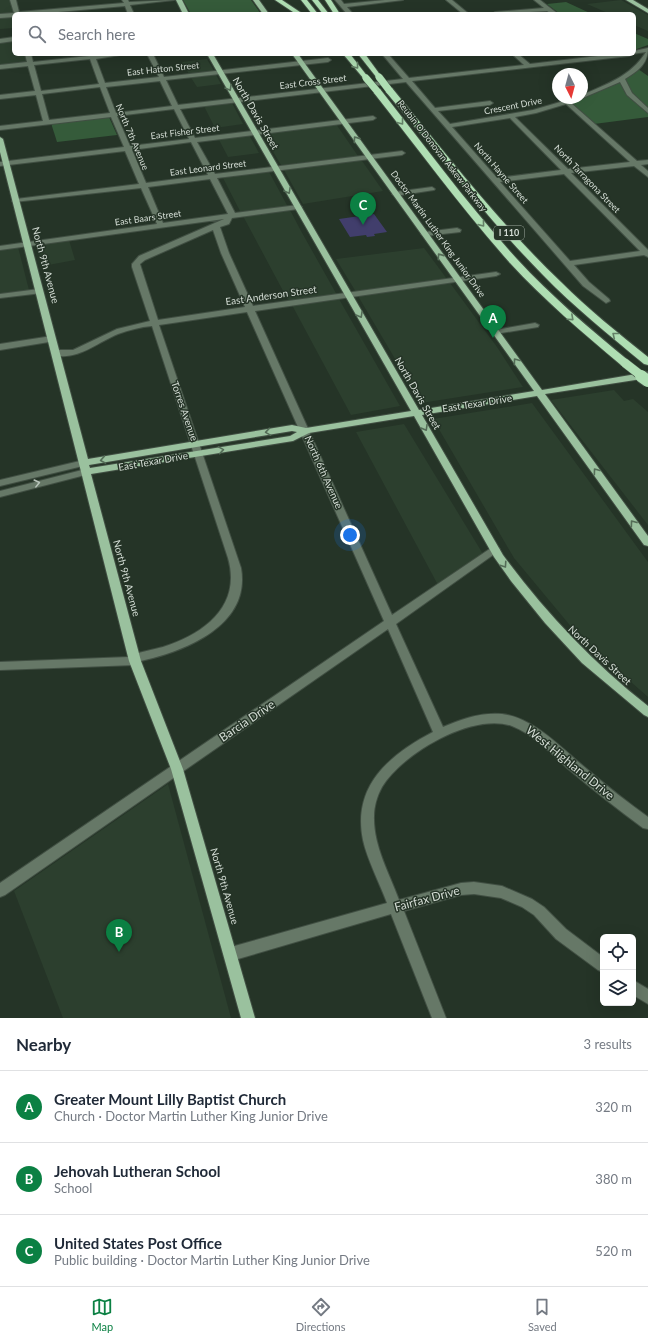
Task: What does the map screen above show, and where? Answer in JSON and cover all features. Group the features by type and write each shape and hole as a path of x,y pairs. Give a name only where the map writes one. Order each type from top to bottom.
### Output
{"highway":[{"path":"278,0 297,12"},
{"path":"304,0 313,12"},
{"path":"315,0 324,12"},
{"path":"328,0 336,12"},
{"name":"Reubin O'Donovan Askew Parkway","path":"348,56 479,221 515,262 558,306 648,382"},
{"name":"Reubin O'Donovan Askew Parkway","path":"362,56 504,227 536,263 589,314 647,361"}],"main road":[{"path":"179,0 185,12"},
{"path":"256,0 265,12"},
{"path":"629,0 648,11"},
{"name":"North Davis Street","path":"211,56 495,550 519,585 553,626 601,674 648,712"},
{"name":"Doctor Martin Luther King Junior Drive","path":"297,56 648,543"},
{"name":"North 9th Avenue","path":"0,139 3,164 16,201 56,353 84,468 135,659 177,769 231,954 248,1018"},
{"name":"East Texar Drive","path":"84,468 198,449 293,438 306,431 648,375"}],"street":[{"path":"13,0 17,12"},
{"path":"40,12 126,2 171,0"},
{"path":"338,0 348,12"},
{"path":"343,6 400,0"},
{"path":"449,0 464,12"},
{"path":"537,0 552,12"},
{"path":"126,2 130,12"},
{"path":"516,12 548,9"},
{"path":"0,16 12,14"},
{"path":"0,41 12,39"},
{"path":"636,53 648,52"},
{"name":"Crescent Drive","path":"588,95 622,79 644,61 648,52"},
{"path":"28,56 46,122"},
{"path":"0,67 91,56"},
{"name":"North 7th Avenue","path":"91,56 113,114 161,226"},
{"path":"151,56 231,216 229,220 216,227"},
{"name":"North Hayne Street","path":"387,56 568,264 586,284 606,301"},
{"path":"517,56 529,66"},
{"name":"East Cross Street","path":"0,128 237,101 604,56"},
{"name":"East Hatton Street","path":"0,97 328,60"},
{"path":"622,79 629,94 648,111"},
{"path":"434,110 490,103"},
{"name":"Crescent Drive","path":"449,126 512,117 564,104"},
{"path":"569,104 648,175"},
{"name":"North Tarragona Street","path":"512,117 647,253"},
{"name":"East Fisher Street","path":"3,164 373,118"},
{"name":"East Leonard Street","path":"16,201 402,152"},
{"path":"496,180 648,162"},
{"path":"395,194 432,189"},
{"name":"East Baars Street","path":"0,248 298,207"},
{"name":"North 6th Avenue","path":"216,227 225,253 306,431 440,734"},
{"name":"Torres Avenue","path":"0,666 135,659 169,650 198,637 220,618 232,601 236,591 237,569 136,264 142,258 216,227"},
{"path":"425,234 457,230"},
{"path":"568,264 647,253"},
{"name":"East Anderson Street","path":"56,353 66,354 79,352 114,333 138,325 496,274"},
{"path":"0,296 39,291"},
{"path":"495,332 535,325"},
{"path":"0,347 52,339"},
{"name":"East Texar Drive","path":"0,483 84,468"},
{"name":"East Texar Drive","path":"0,494 84,468"},
{"name":"Barcia Drive","path":"0,891 495,550"},
{"name":"West Highland Drive","path":"439,1018 370,842 367,814 370,800 376,786 391,766 405,755 440,734 466,722 477,719 499,718 522,725 532,730 591,780 648,824"},
{"name":"Fairfax Drive","path":"231,954 461,889 474,888 502,892 527,902 561,934 600,963"},
{"path":"636,989 648,997"}],"shaded area":[{"path":"0,0 11,0 14,12 12,12 12,14 0,15"},
{"path":"621,0 648,15 648,31 636,26 636,12 605,12 587,4"},
{"path":"12,15 12,28 0,29 0,17"},
{"path":"12,40 12,56 26,56 28,63 0,66 0,42"},
{"path":"207,59 214,71 189,74 182,62"},
{"path":"215,73 221,84 197,87 190,76"},
{"path":"232,103 243,124 215,128 204,106"},
{"path":"336,124 358,156 281,165 262,133"},
{"path":"249,135 259,153 228,157 218,138"},
{"path":"360,158 383,191 303,204 283,168"},
{"path":"268,170 288,207 241,213 222,176"},
{"path":"290,210 337,295 289,302 243,216"},
{"path":"69,240 75,260 43,266 37,244"},
{"path":"18,247 29,290 0,294 0,249"},
{"path":"424,248 447,279 356,292 336,259"},
{"path":"450,283 497,347 523,387 421,403 358,296"},
{"path":"339,299 400,406 351,415 292,305"},
{"path":"614,390 624,401 633,399 648,412 648,525 551,400"},
{"path":"532,403 648,562 648,697 578,635 514,558 433,419"},
{"path":"404,424 483,554 438,585 356,432"},
{"path":"168,784 231,1018 63,1018 14,891"}],"green space":[{"path":"183,0 251,0 260,12 190,12"},
{"path":"566,2 588,12 557,12 547,4"},
{"path":"636,34 648,39 648,45 636,49"},
{"path":"638,69 648,76 648,109 631,94 624,79"},
{"path":"620,82 627,95 648,113 648,117 594,124 572,104 588,104 588,96"},
{"path":"109,117 117,135 57,142 51,123"}],"building":[{"path":"374,214 387,232 374,234 375,236 367,237 366,235 350,237 339,219"}],"place":[{"name":"United States Post Office","path":"363,225"},
{"name":"Greater Mount Lilly Baptist Church","path":"493,338"},
{"name":"Jehovah Lutheran School","path":"119,952"}]}
